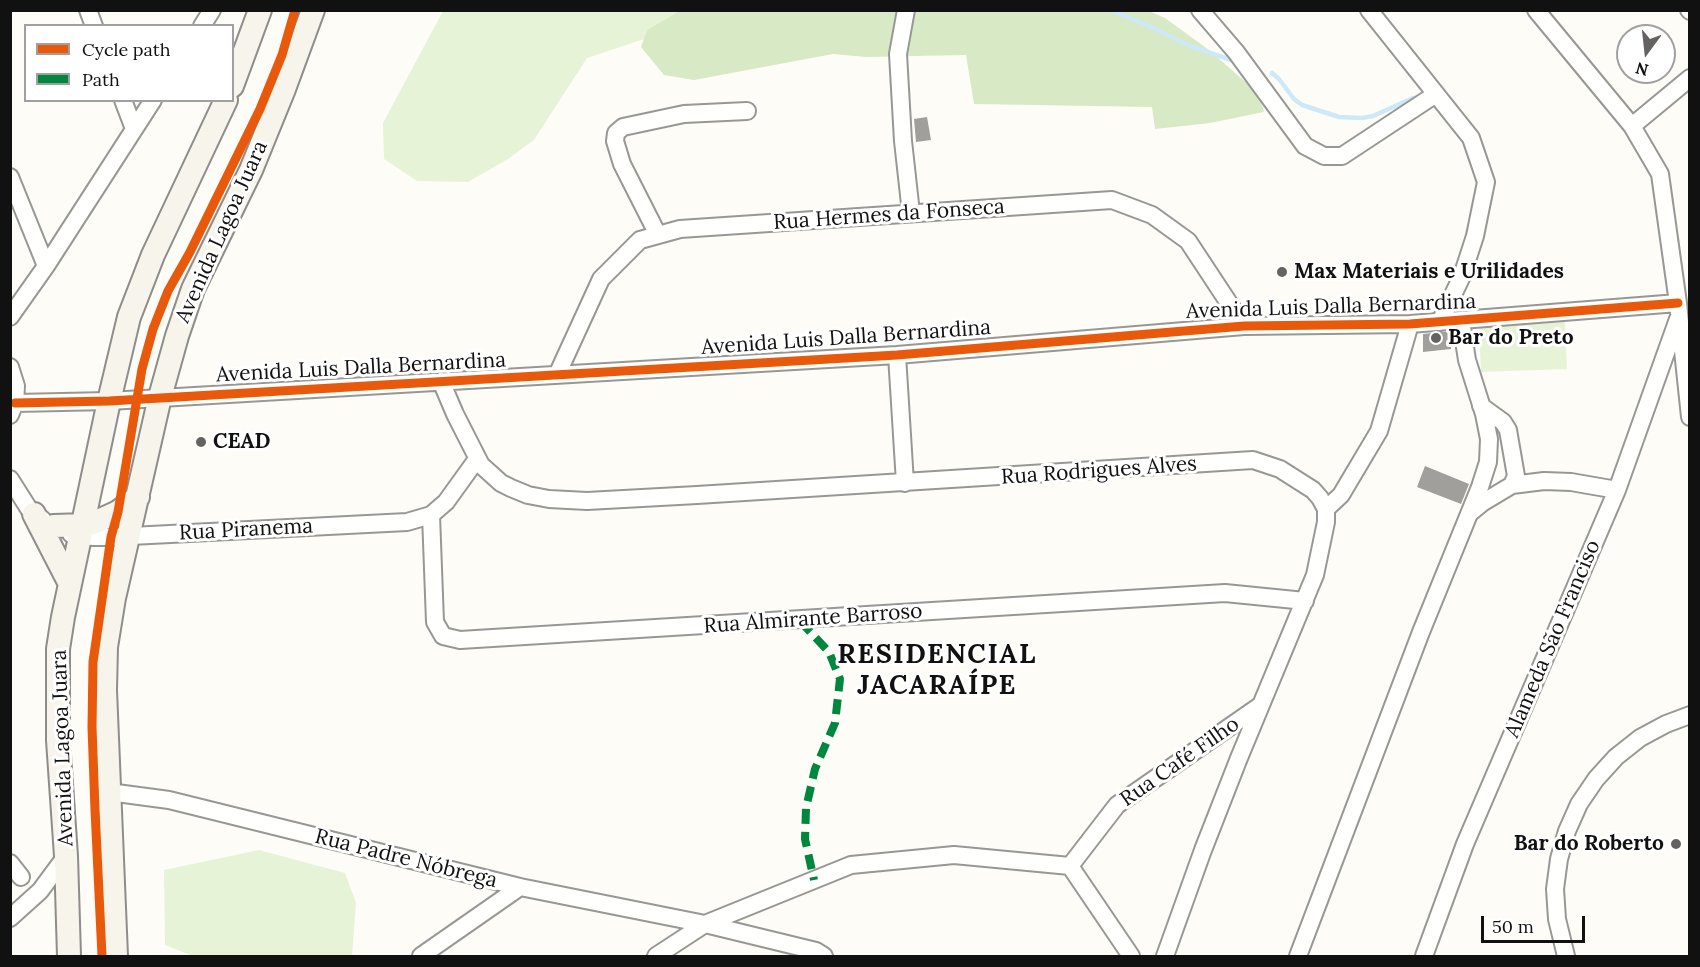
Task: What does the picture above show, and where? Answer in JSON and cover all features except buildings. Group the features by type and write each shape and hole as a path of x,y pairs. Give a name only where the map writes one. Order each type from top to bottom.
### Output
{"main road":[{"path":"234,81 260,10"},
{"name":"Avenida Lagoa Juara","path":"116,957 105,690 106,647 114,598 160,397 177,336 193,289 251,170 313,10"},
{"name":"Avenida Lagoa Juara","path":"69,957 66,856 58,740 58,649 69,582 129,317 149,266 225,102"},
{"path":"44,520 82,530 118,512 138,496"},
{"path":"44,520 69,582"}],"street":[{"path":"203,24 212,10"},
{"path":"906,10 898,54 903,141 911,213"},
{"path":"1200,10 1236,52 1305,146 1324,156 1342,156 1436,94"},
{"path":"1369,10 1471,138 1486,183 1475,236 1462,276 1440,322"},
{"path":"1536,10 1632,126 1660,174 1689,417"},
{"path":"1632,126 1689,78"},
{"path":"124,102 134,129"},
{"path":"10,317 46,266 152,102"},
{"path":"658,235 622,164 615,141 616,133 623,127 684,114 747,111"},
{"path":"10,177 46,266"},
{"name":"Rua Hermes da Fonseca","path":"556,375 601,279 640,240 680,230 911,213 1112,200 1152,215 1188,241 1244,326"},
{"name":"Avenida Luis Dalla Bernardina","path":"13,409 160,397 897,355 1244,326 1410,324 1678,311"},
{"name":"Alameda São Franciso","path":"1424,957 1465,844 1617,490 1678,311"},
{"path":"1298,957 1488,462 1489,439 1467,360 1461,321"},
{"path":"1165,957 1203,850 1305,601 1322,548 1326,509 1341,495 1379,431 1410,324"},
{"path":"897,355 905,483"},
{"path":"10,367 16,386 13,409"},
{"name":"Rua Rodrigues Alves","path":"441,381 477,459 491,475 511,488 528,495 565,501 905,483 1252,460 1271,465 1293,476 1313,490 1326,509"},
{"path":"1481,406 1503,422 1508,430 1516,476 1512,485"},
{"name":"Rua Piranema","path":"82,530 129,536 407,522 430,515 446,502 477,459"},
{"path":"10,479 44,520"},
{"path":"1470,513 1512,485 1544,481 1571,482 1617,490"},
{"name":"Rua Almirante Barroso","path":"430,515 435,622 443,636 460,640 1225,593 1305,601"},
{"name":"Rua Café Filho","path":"1070,866 1117,805 1261,705"},
{"path":"1566,957 1557,919 1555,889 1567,831 1579,804 1596,779 1616,757 1640,738 1689,715"},
{"name":"Rua Padre Nóbrega","path":"109,792 169,800 520,887 705,924 816,951 824,957"},
{"path":"656,957 705,924 851,866 954,855 1070,866 1131,957"},
{"path":"10,918 40,891 66,856"},
{"path":"10,863 21,877"},
{"path":"420,957 520,887"}],"green space":[{"path":"443,11 679,11 647,30 644,39 587,58 534,140 508,159 468,182 417,181 384,159 383,123"},
{"path":"679,11 1149,11 1165,18 1209,50 1258,93 1264,112 1210,123 1155,129 1152,107 974,104 966,55 866,57 833,54 694,80 664,75 641,47 647,30"},
{"path":"1565,321 1567,369 1481,372 1479,325"},
{"path":"259,850 345,873 356,903 352,956 193,956 165,945 164,870"}],"waterway":[{"path":"1110,10 1190,46 1234,61"},
{"path":"1272,73 1302,105 1339,117 1373,116 1413,98"}],"marked path":[{"path":"800,621 829,652 840,679 835,723 815,769 806,808 805,839 814,880"}],"cycle path":[{"path":"102,956 92,727 93,662 111,537 118,512 142,369 153,329 168,291 190,252 260,109 282,55 295,10"},
{"path":"15,403 109,401 897,355 1244,326 1410,324 1678,303"}],"place":[{"name":"Max Materiais e Urilidades","path":"1282,272"},
{"name":"Bar do Preto","path":"1436,338"},
{"name":"CEAD","path":"201,442"},
{"name":"Bar do Roberto","path":"1676,844"}],"district":[{"name":"RESIDENCIAL JACARAÍPE","path":"937,670"}]}
